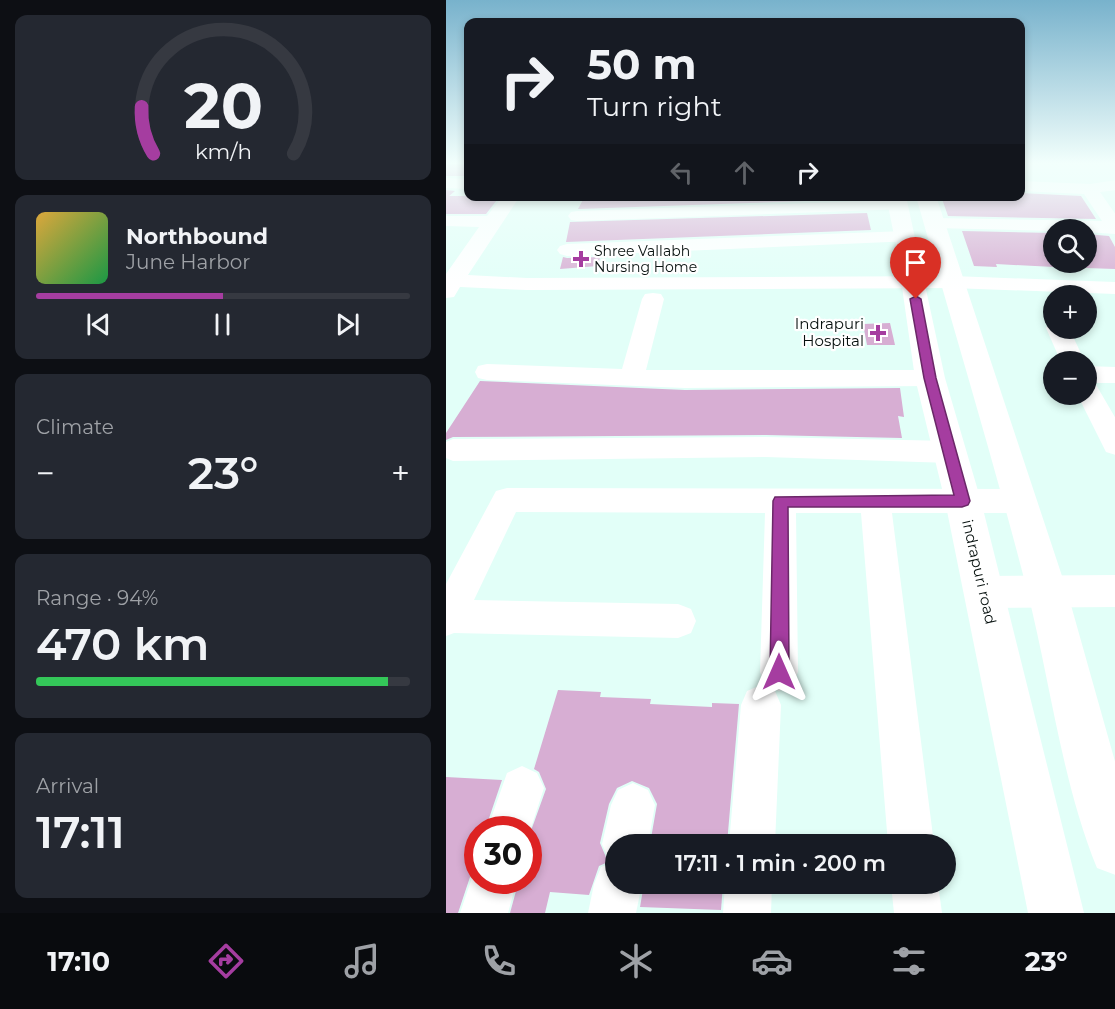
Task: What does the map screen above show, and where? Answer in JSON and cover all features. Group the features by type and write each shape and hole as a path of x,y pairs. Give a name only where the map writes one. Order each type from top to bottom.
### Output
{"main road":[{"name":"indrapuri road","path":"915,211 914,290 930,378 962,501 1056,913"},
{"path":"915,211 955,291 1047,591 1103,761 1115,849"}],"street":[{"path":"448,287 505,206"},
{"path":"1101,206 1115,228"},
{"path":"567,250 915,211 1115,228"},
{"path":"577,216 1104,211"},
{"path":"446,221 492,222"},
{"path":"448,287 574,284 955,291 1115,288"},
{"path":"448,287 519,296 653,299 914,290"},
{"path":"955,291 1043,313"},
{"path":"632,376 653,299"},
{"path":"1097,304 1115,305"},
{"path":"487,372 632,376 684,380 930,378"},
{"path":"1097,374 1115,375"},
{"path":"1095,405 1115,445"},
{"path":"453,450 766,447 950,452"},
{"path":"678,621 447,618 507,500 1019,501"},
{"path":"753,834 770,689 781,501"},
{"path":"875,501 910,834"},
{"path":"983,592 1115,591"},
{"path":"513,816 522,788"},
{"path":"484,913 490,894"},
{"path":"612,913 616,894"},
{"path":"748,913 749,894"},
{"path":"916,894 918,913"}],"building":[{"path":"446,206 493,206 486,214 446,214"},
{"path":"580,206 674,206 578,209"},
{"path":"944,206 1087,206 1096,219 948,216"},
{"path":"867,213 871,230 566,242 570,222"},
{"path":"962,231 1043,233 1043,266 996,264 997,267 974,266"},
{"path":"1097,235 1109,236 1115,247 1115,269 1097,268"},
{"path":"563,257 600,257 598,266 560,269"},
{"path":"890,323 895,345 867,345 863,324"},
{"path":"480,381 685,390 900,388 904,417 898,416 902,438 766,435 453,437 446,440 446,433"},
{"path":"558,690 601,692 600,697 651,699 650,704 712,707 712,703 739,704 728,834 652,834 657,804 649,788 632,781 617,788 609,804 600,843 605,855 605,863 599,866 589,895 550,892 545,913 510,913 515,894 542,894 542,816 536,816 546,789 539,772 534,769"},
{"path":"446,777 502,780 490,816 464,816 464,894 458,913 446,913"},
{"path":"642,894 722,894 721,910 640,907"}],"place":[{"name":"Shree Vallabh Nursing Home","path":"581,259"},
{"name":"Indrapuri Hospital","path":"878,333"}],"route":[{"path":"779,672 781,501 962,501 930,378 916,299"}]}
